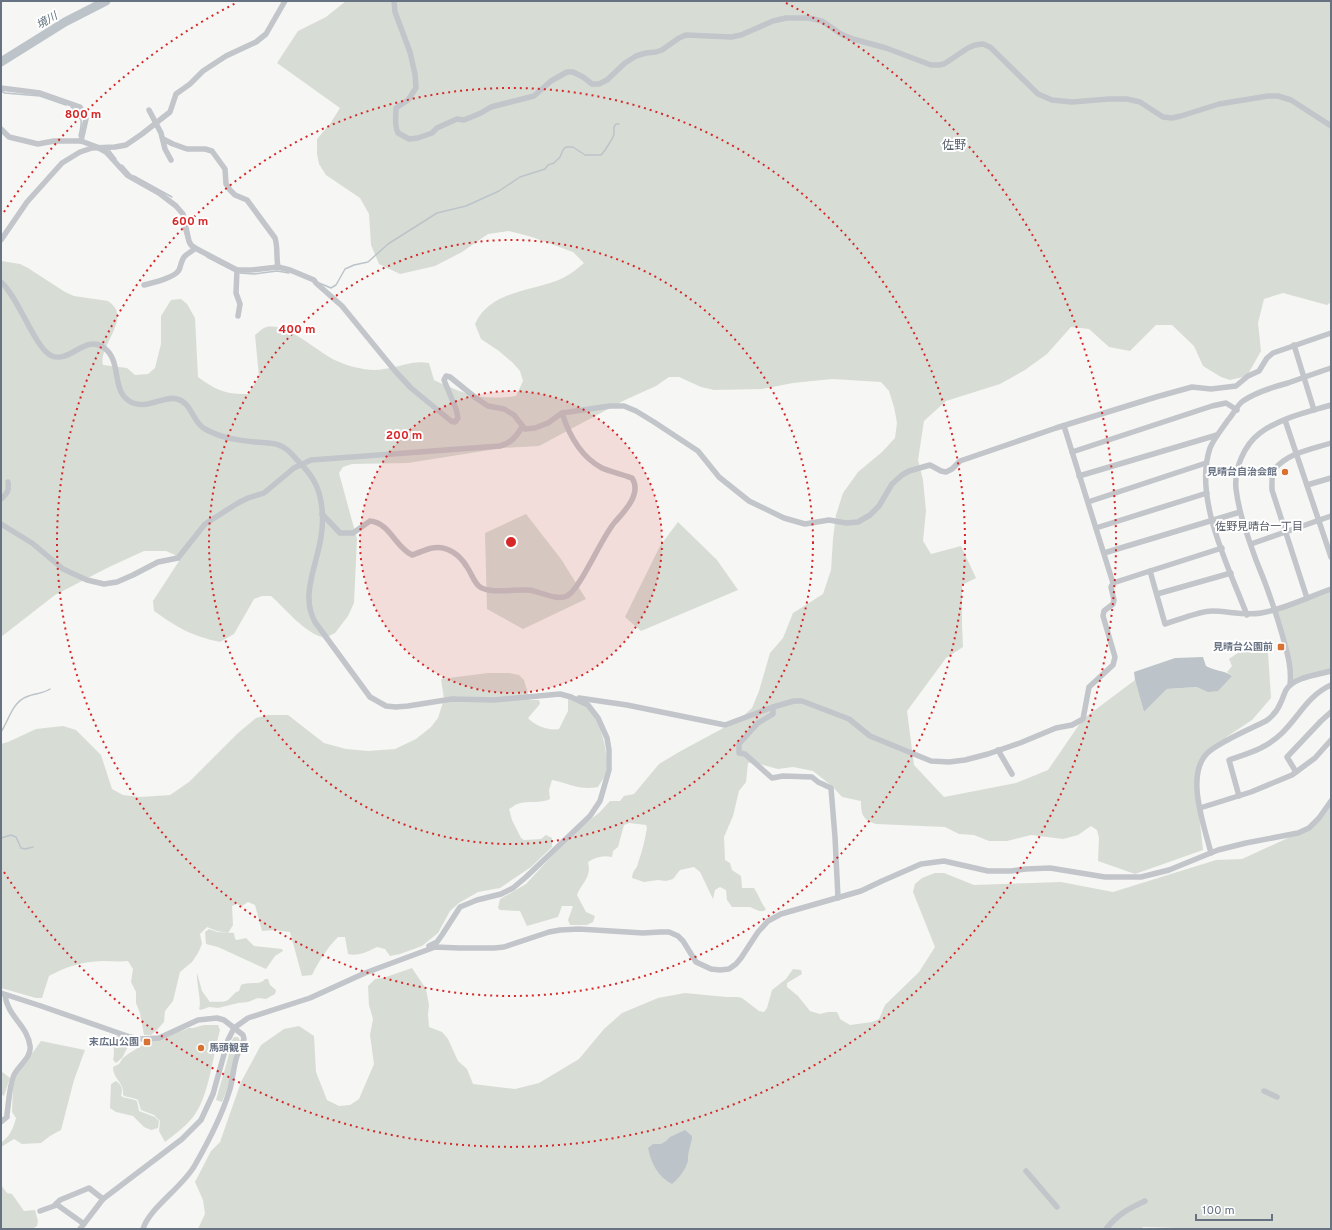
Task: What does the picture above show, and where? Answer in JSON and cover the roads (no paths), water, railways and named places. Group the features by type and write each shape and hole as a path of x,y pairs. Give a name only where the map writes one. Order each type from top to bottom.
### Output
{"street":[{"path":"1,240 27,202 62,163 80,152 97,147 126,145 142,134 170,112 176,94 190,84 203,71 226,56 256,42 266,34 285,1"},
{"path":"394,1 395,12 410,52 415,74 416,88 408,100 396,108 395,127 398,134 409,139 418,138 432,133 437,128 457,119 464,120 482,113 491,107 534,96 551,81 567,72 573,72 592,84 599,84 607,80 625,63 636,56 662,50 686,35 730,37 773,21 786,18 809,18 822,21 841,34 886,48 931,65 939,66 944,64 968,48 983,44 990,47 1038,94 1052,100 1072,102 1127,99 1140,102 1163,117 1172,118 1219,104 1268,96 1278,96 1292,100 1331,126"},
{"path":"1,88 40,93 80,107 86,119 81,141"},
{"path":"149,110 162,133 164,149 171,160"},
{"path":"1,128 9,137 38,144 54,141 81,141 97,147 106,152 127,175 159,193 184,214 189,241 194,249 237,271 278,267 290,270 315,282 342,306 411,388 451,422 455,422 458,418 456,409 444,380 446,376 450,377 488,406 504,409 514,415 522,427 529,429 548,423 562,413 610,406 624,406 636,411 698,451 719,477 749,501 784,518 805,524 828,520 846,523 858,522 870,515 879,506 892,484 909,470 930,465 946,472 952,469 960,461 1156,397 1192,387 1211,389 1236,386 1248,376 1259,371 1267,358 1273,353 1331,333"},
{"path":"163,139 187,149 205,149 212,151 225,169 226,184 230,190 235,196 247,200 275,238 278,267"},
{"path":"144,285 155,283 178,272 186,256 194,249"},
{"path":"237,271 236,293 240,304 238,316"},
{"path":"1,282 11,294 39,343 45,351 52,356 68,356 85,346 96,344 102,347 114,360 120,391 132,402 148,404 171,398 177,399 189,407 198,424 204,429 229,439 282,446 309,472 321,502 322,514 321,539 308,599 311,616 370,697 386,706 408,706 452,699 494,700 560,694 627,705 725,725 773,707 794,701 802,701 849,719 870,736 931,761 949,762 965,760 998,750 1056,728 1072,725 1083,719 1089,687 1113,665 1115,657 1103,616 1104,611 1113,604 1114,600 1111,587 1113,582 1064,426"},
{"path":"1294,345 1314,410"},
{"path":"1247,614 1212,520 1206,481 1206,463 1210,448 1217,435 1242,402 1264,390 1331,368"},
{"path":"1072,452 1204,408 1226,403 1237,410"},
{"path":"1290,685 1292,672 1275,609 1240,512 1236,488 1237,473 1241,459 1248,445 1254,438 1271,426 1285,420 1331,405"},
{"path":"322,514 340,533 353,533 370,521 382,524 405,552 412,555 432,548 443,548 456,554 467,567 480,587 487,590 530,590 560,597 568,595 577,584 611,526 625,510 635,493 636,487 632,478 602,468 588,458 577,447 568,430 562,413"},
{"path":"1285,420 1330,553"},
{"path":"1,524 25,538 63,569 88,580 104,584 117,582 133,576 158,562 178,558 205,524 238,503 264,493 294,468 311,460 500,446 508,444 513,440 522,427"},
{"path":"1079,476 1217,435"},
{"path":"1307,598 1272,490 1274,470 1285,460 1297,454 1331,443"},
{"path":"1088,502 1206,463"},
{"path":"1307,485 1331,478"},
{"path":"1,499 7,494 9,488 8,482"},
{"path":"1096,528 1207,493"},
{"path":"1104,553 1240,512"},
{"path":"1251,544 1331,516"},
{"path":"1113,582 1222,548"},
{"path":"1150,571 1165,624 1209,611 1238,612 1247,614 1275,609 1331,589"},
{"path":"1157,594 1231,573"},
{"path":"1211,853 1196,786 1197,775 1203,758 1211,750 1272,717 1278,708 1285,691 1290,685 1299,680 1331,671"},
{"path":"1240,796 1229,760 1258,750 1280,734 1314,695 1331,685"},
{"path":"420,952 437,942 460,907 477,900 501,894 512,888 526,877 590,816 600,801 609,770 609,750 607,738 604,728 594,711 588,705 571,697"},
{"path":"773,707 773,714 758,723 739,744 739,753 745,754 772,778 783,776 812,777 830,788 835,837 838,898"},
{"path":"1296,772 1287,757 1321,720 1331,712"},
{"path":"1200,808 1240,796 1286,778 1313,759 1331,740"},
{"path":"998,750 1012,774"},
{"path":"80,1229 103,1199 182,1139 201,1120 211,1100 228,1040 234,1028 248,1018 310,998 365,973 420,952 435,947 504,947 549,932 560,930 579,929 635,933 669,932 678,936 683,941 696,962 711,969 729,969 742,958 758,932 768,921 781,914 861,891 921,864 944,861 988,871 1050,868 1105,877 1141,877 1169,870 1211,853 1246,843 1298,833 1309,828 1319,818 1331,801"},
{"path":"3,994 130,1037 142,1039 160,1038 198,1020 207,1018 224,1020 243,1035 244,1039 237,1056 230,1091 224,1108 195,1166 182,1183 151,1214 143,1229"},
{"path":"1,1122 8,1114 11,1088 15,1074 31,1049 24,1030 12,1015 3,994"},
{"path":"1264,1091 1277,1097"},
{"path":"1026,1171 1057,1207"},
{"path":"40,1211 56,1204 60,1200 89,1188 103,1199"},
{"path":"1106,1229 1122,1212 1145,1201"},
{"path":"56,1204 84,1224"}],"waterway":[{"name":"境川","path":"1,62 65,22 106,1"},
{"path":"1,91 5,93 40,96 66,105"},
{"path":"71,107 80,116 81,127 79,136"},
{"path":"319,283 331,288 336,285 345,269 354,265 368,262 388,244 437,213 466,206 499,191 520,177 545,169 548,165 554,163 560,157 566,147 573,147 585,155 601,155 614,136 614,127 616,124 619,124"},
{"path":"109,150 116,159"},
{"path":"122,165 130,174"},
{"path":"134,176 172,197"},
{"path":"182,223 188,244"},
{"path":"207,257 236,272"},
{"path":"240,273 254,274 277,271 289,273"},
{"path":"1,732 17,703 29,696 50,689"},
{"path":"1,838 11,835 16,837 21,848 25,849 33,847"}],"place":[{"name":"見晴台自治会館","path":"1285,472"},
{"name":"見晴台公園前","path":"1281,647"},
{"name":"末広山公園","path":"147,1042"},
{"name":"馬頭観音","path":"201,1048"}],"district":[{"name":"佐野","path":"954,146"},
{"name":"佐野見晴台一丁目","path":"1259,527"}]}
